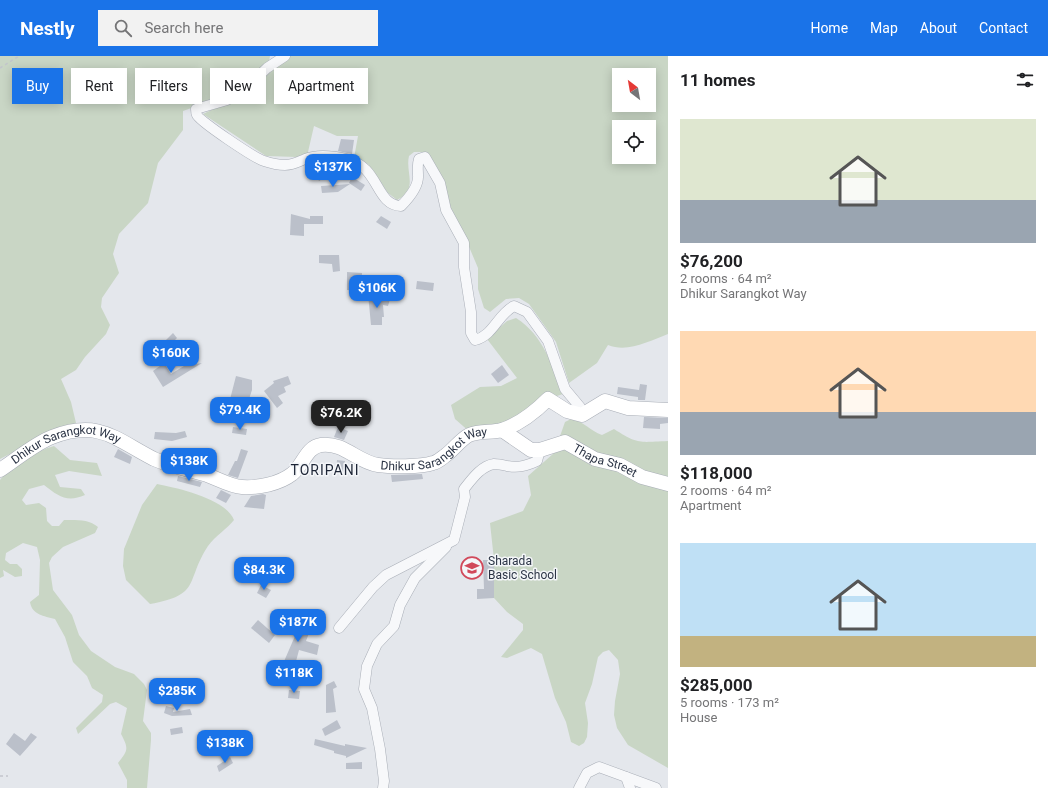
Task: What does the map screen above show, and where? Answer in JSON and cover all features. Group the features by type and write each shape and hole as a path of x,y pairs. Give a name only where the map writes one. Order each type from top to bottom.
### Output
{"street":[{"path":"285,56 267,68 243,91 227,100 196,109 197,116 206,124 262,161 284,165 298,163 305,159 317,156 348,159 357,163 366,168 373,177 382,195 394,206 401,206 415,188 419,176 417,166 419,159 425,157 440,183 446,210 464,243 464,267 471,312 471,333 475,340 480,339 488,332 506,310 514,306 527,312 548,341 565,389 580,407 582,415"},
{"path":"383,788 384,781 380,749 372,708 364,689 367,666 377,644 394,626 400,605 415,578 454,540 465,497 464,489 484,468 495,464 515,467 527,466 536,461 540,450 531,450 525,447 502,430 531,415 548,399 567,411 582,415 605,401 628,408 668,410"},
{"name":"Dhikur Sarangkot Way","path":"0,470 51,437 85,428 117,437 155,459 174,467 209,476 233,486 256,486 274,483 292,474 309,451 320,445 328,445 345,449 361,460 377,465 426,464 439,460 470,435 484,431 502,430"},
{"name":"Thapa Street","path":"540,450 565,442 595,459 620,465 642,477 668,484"},
{"path":"339,628 373,587 386,575 454,540"},
{"path":"579,788 587,773 594,768 602,767 656,788"},
{"path":"626,777 630,788"}],"path":[{"path":"0,68 19,56"},
{"path":"0,776 8,776"}],"green space":[{"path":"0,56 270,56 269,61 261,68 210,68 210,101 183,111 183,130 158,163 148,203 119,234 113,254 119,273 102,298 101,307 110,325 106,334 85,357 76,370 61,379 71,402 76,423 56,430 0,459"},
{"path":"290,56 668,56 668,334 631,347 623,348 608,345 597,363 569,383 556,342 529,304 519,298 506,299 490,312 484,308 478,289 478,268 467,242 453,219 431,160 424,152 414,152 409,156 408,162 410,180 408,191 404,196 397,200 388,193 368,164 354,158 358,136 337,136 314,126 308,152 310,155 297,157 266,156 203,114 224,104 266,104 266,76 274,69 274,104 368,104 368,68 276,68"},
{"path":"516,318 533,333 540,342 551,362 563,394 548,399 505,425 471,433 455,419 451,405 480,387 501,386 517,378 487,339 507,321"},
{"path":"571,419 580,422 602,435 614,429 634,440 651,442 668,441 668,768 628,745 617,728 614,715 620,674 618,660 609,650 603,652 598,657 592,684 585,703 588,723 587,737 584,743 579,746 571,742 566,722 555,698 542,654 531,648 507,658 501,657 523,630 523,624 507,612 494,598 494,560 490,523 523,511 531,495 528,476 554,453 565,422"},
{"path":"54,446 70,460 97,463 102,476 69,471 55,475 60,487 81,489 85,495 73,498 63,497 44,485 29,489 22,500 26,505 39,503 46,508 47,521 52,526 59,526 64,520 82,520 98,527 95,533 63,547 52,557 49,563 53,590 72,615 79,635 91,651 115,667 134,674 144,684 147,690 143,721 151,733 151,740 147,788 127,788 127,780 118,763 124,755 126,749 121,734 127,708 116,702 110,704 78,734 76,728 102,702 103,695 92,688 87,676 73,662 65,637 55,619 39,614 33,610 31,606 30,602 39,595 40,560 37,547 23,543 6,553 5,560 10,564 17,564 22,569 22,576 15,577 3,570 4,576 0,578 0,480 10,470 25,460 40,451"},
{"path":"157,484 177,488 212,500 222,506 234,520 208,546 201,558 190,585 185,591 178,596 150,604 126,580 123,566 124,549 142,505"}],"building":[{"path":"341,139 354,140 352,154 338,151"},
{"path":"318,163 322,163 329,175 319,181 311,167"},
{"path":"352,177 365,185 361,191 349,183"},
{"path":"350,184 338,192 322,193 321,186"},
{"path":"291,214 310,219 310,216 323,216 323,224 304,224 304,236 290,235"},
{"path":"381,216 391,222 387,229 376,222"},
{"path":"319,255 339,255 340,271 333,272 332,264 319,263"},
{"path":"347,272 362,273 361,291 347,290"},
{"path":"417,281 434,283 433,291 416,289"},
{"path":"368,294 390,299 388,306 383,305 384,317 382,317 382,325 371,325"},
{"path":"173,333 177,338 168,347 163,343"},
{"path":"164,363 171,374 184,366 202,363 163,387 153,371"},
{"path":"502,365 509,375 498,383 491,374"},
{"path":"236,376 252,380 252,390 248,402 240,402 234,418 226,415"},
{"path":"288,376 291,384 284,387 286,392 278,396 283,403 277,408 264,391 274,383 273,381"},
{"path":"640,384 647,385 645,400 638,400 638,397 617,394 618,387 639,390"},
{"path":"644,417 668,418 668,423 660,424 660,429 643,428"},
{"path":"233,427 247,429 246,435 232,433"},
{"path":"338,427 348,431 344,440 334,437"},
{"path":"185,431 187,437 172,441 154,439 155,432 176,433"},
{"path":"118,449 132,457 130,464 114,457"},
{"path":"241,449 248,451 238,478 228,475 235,461 237,461"},
{"path":"337,460 345,461 343,474 336,473"},
{"path":"422,474 423,479 392,482 391,475"},
{"path":"178,476 202,482 200,487 177,481"},
{"path":"221,490 231,495 226,503 216,498"},
{"path":"266,495 264,509 244,507 251,496"},
{"path":"483,560 494,560 494,598 477,599 477,589 484,589"},
{"path":"261,585 271,590 266,598 257,593"},
{"path":"285,619 297,629 299,623 311,628 306,641 319,645 317,655 299,650 294,669 282,666 295,636 280,625"},
{"path":"258,620 275,635 269,643 251,628"},
{"path":"334,681 337,687 333,689 336,712 326,713 326,685"},
{"path":"289,690 300,691 299,699 288,698"},
{"path":"166,706 174,708 173,712 190,709 192,715 172,716 164,713"},
{"path":"337,720 341,728 325,736 322,729"},
{"path":"182,727 183,733 171,735 170,729"},
{"path":"14,733 25,741 31,733 37,737 20,756 6,744"},
{"path":"315,739 345,746 345,744 367,748 346,758 346,756 334,753 334,751 314,745"},
{"path":"230,757 233,763 219,772 217,766"},
{"path":"362,762 362,769 346,769 346,763"}],"place":[{"name":"Sharada Basic School","path":"472,568"}],"district":[{"name":"TORIPANI","path":"325,470"}]}
